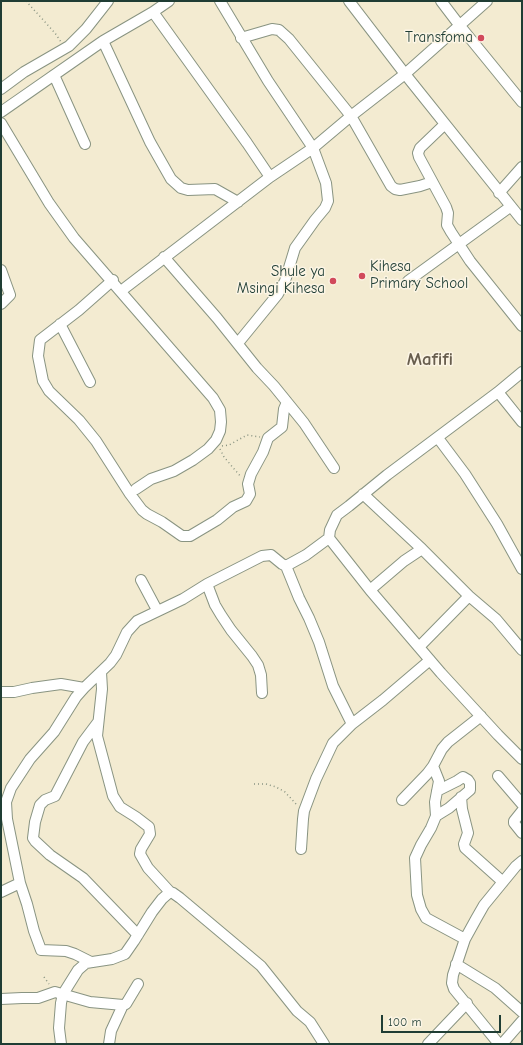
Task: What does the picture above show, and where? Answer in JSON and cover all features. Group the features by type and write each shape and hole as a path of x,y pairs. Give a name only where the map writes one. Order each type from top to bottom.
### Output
{"street":[{"path":"1,89 24,72 65,49 86,29 108,1"},
{"path":"1,112 103,41 169,1"},
{"path":"220,1 268,81 313,148 326,183 328,201 327,205 295,248 285,282 278,294 238,343"},
{"path":"349,1 499,193 522,220"},
{"path":"441,1 522,102"},
{"path":"121,291 270,177 313,148 405,74 487,1"},
{"path":"153,12 248,143 270,177"},
{"path":"241,38 272,29 279,30 289,39 351,116 391,186 400,190 413,188 432,182"},
{"path":"103,41 150,142 171,179 181,188 188,190 215,190 238,202"},
{"path":"54,75 85,144"},
{"path":"1,123 49,203 74,238 213,398 220,410 220,431 216,440 208,449 187,464 174,471 151,479 136,489"},
{"path":"445,124 424,142 418,150 419,157 446,207 448,213 447,225 459,244 522,326"},
{"path":"499,193 522,167"},
{"path":"408,281 510,206"},
{"path":"164,257 304,423 334,468"},
{"path":"1,270 10,295 1,304"},
{"path":"112,280 93,298 40,340 38,356 43,381 49,391 79,420 96,441 142,510 182,536 190,536 218,520 233,507 246,501 250,494 248,484 251,474 261,457 269,437 289,425 304,423"},
{"path":"60,324 90,382"},
{"path":"522,372 498,392 363,494 337,516 330,530 329,538 370,590 430,660 498,735 522,759"},
{"path":"498,392 522,422"},
{"path":"281,429 287,402"},
{"path":"438,438 465,474 498,524 522,569"},
{"path":"363,494 422,549 469,596 496,619 522,650"},
{"path":"286,566 306,555 329,538"},
{"path":"370,590 404,561 422,549"},
{"path":"91,962 66,951 41,950 20,883 7,819 6,802 11,788 30,759 54,732 72,703 84,688 116,655 127,632 137,621 157,610 183,599 207,584 252,561 270,555 286,566 319,642 333,686 352,724"},
{"path":"141,580 157,610"},
{"path":"207,584 215,605 221,615 258,665 261,675 262,693"},
{"path":"419,647 469,596"},
{"path":"301,849 303,820 314,784 333,743 352,724 375,707 430,660"},
{"path":"101,672 102,689 97,736 116,803 149,827 150,834 141,849 140,854 148,868 170,892 180,898 261,966 297,1011 310,1022 324,1044"},
{"path":"1,692 14,692 60,684 84,688"},
{"path":"402,800 433,766 442,749 448,742 481,716"},
{"path":"98,722 83,742 55,796 45,800 40,806 35,822 33,838 50,855 83,878 138,935"},
{"path":"433,766 438,778 435,802 436,816 431,828 420,845 415,858 414,864 417,895 420,909 426,918 465,940"},
{"path":"498,776 522,804"},
{"path":"436,816 449,808 471,788 470,783 465,777 463,777 457,782 437,791"},
{"path":"461,797 462,809 468,832 464,844 465,848 503,882"},
{"path":"522,812 514,823 522,833"},
{"path":"520,866 503,882 484,905 465,940 456,964 452,983 454,989 501,1044 522,1021"},
{"path":"1,892 20,883"},
{"path":"61,1044 59,1012 63,994 83,966 91,962 121,956 131,946 155,907 170,892"},
{"path":"456,964 495,988 522,1012"},
{"path":"108,1044 112,1027 123,1005 126,1004 138,984"},
{"path":"1,999 38,998 55,992 90,1002 123,1005"},
{"path":"428,1044 467,1003"}],"path":[{"path":"26,1 56,34 65,49"},
{"path":"248,484 224,457 218,445 229,445 247,435 269,437"},
{"path":"254,784 266,784 285,792 295,803 303,820"}],"place":[{"name":"Transfoma","path":"481,38"},
{"name":"Kihesa Primary School","path":"362,276"},
{"name":"Shule ya Msingi Kihesa","path":"333,281"}],"district":[{"name":"Mafifi","path":"430,360"}]}
